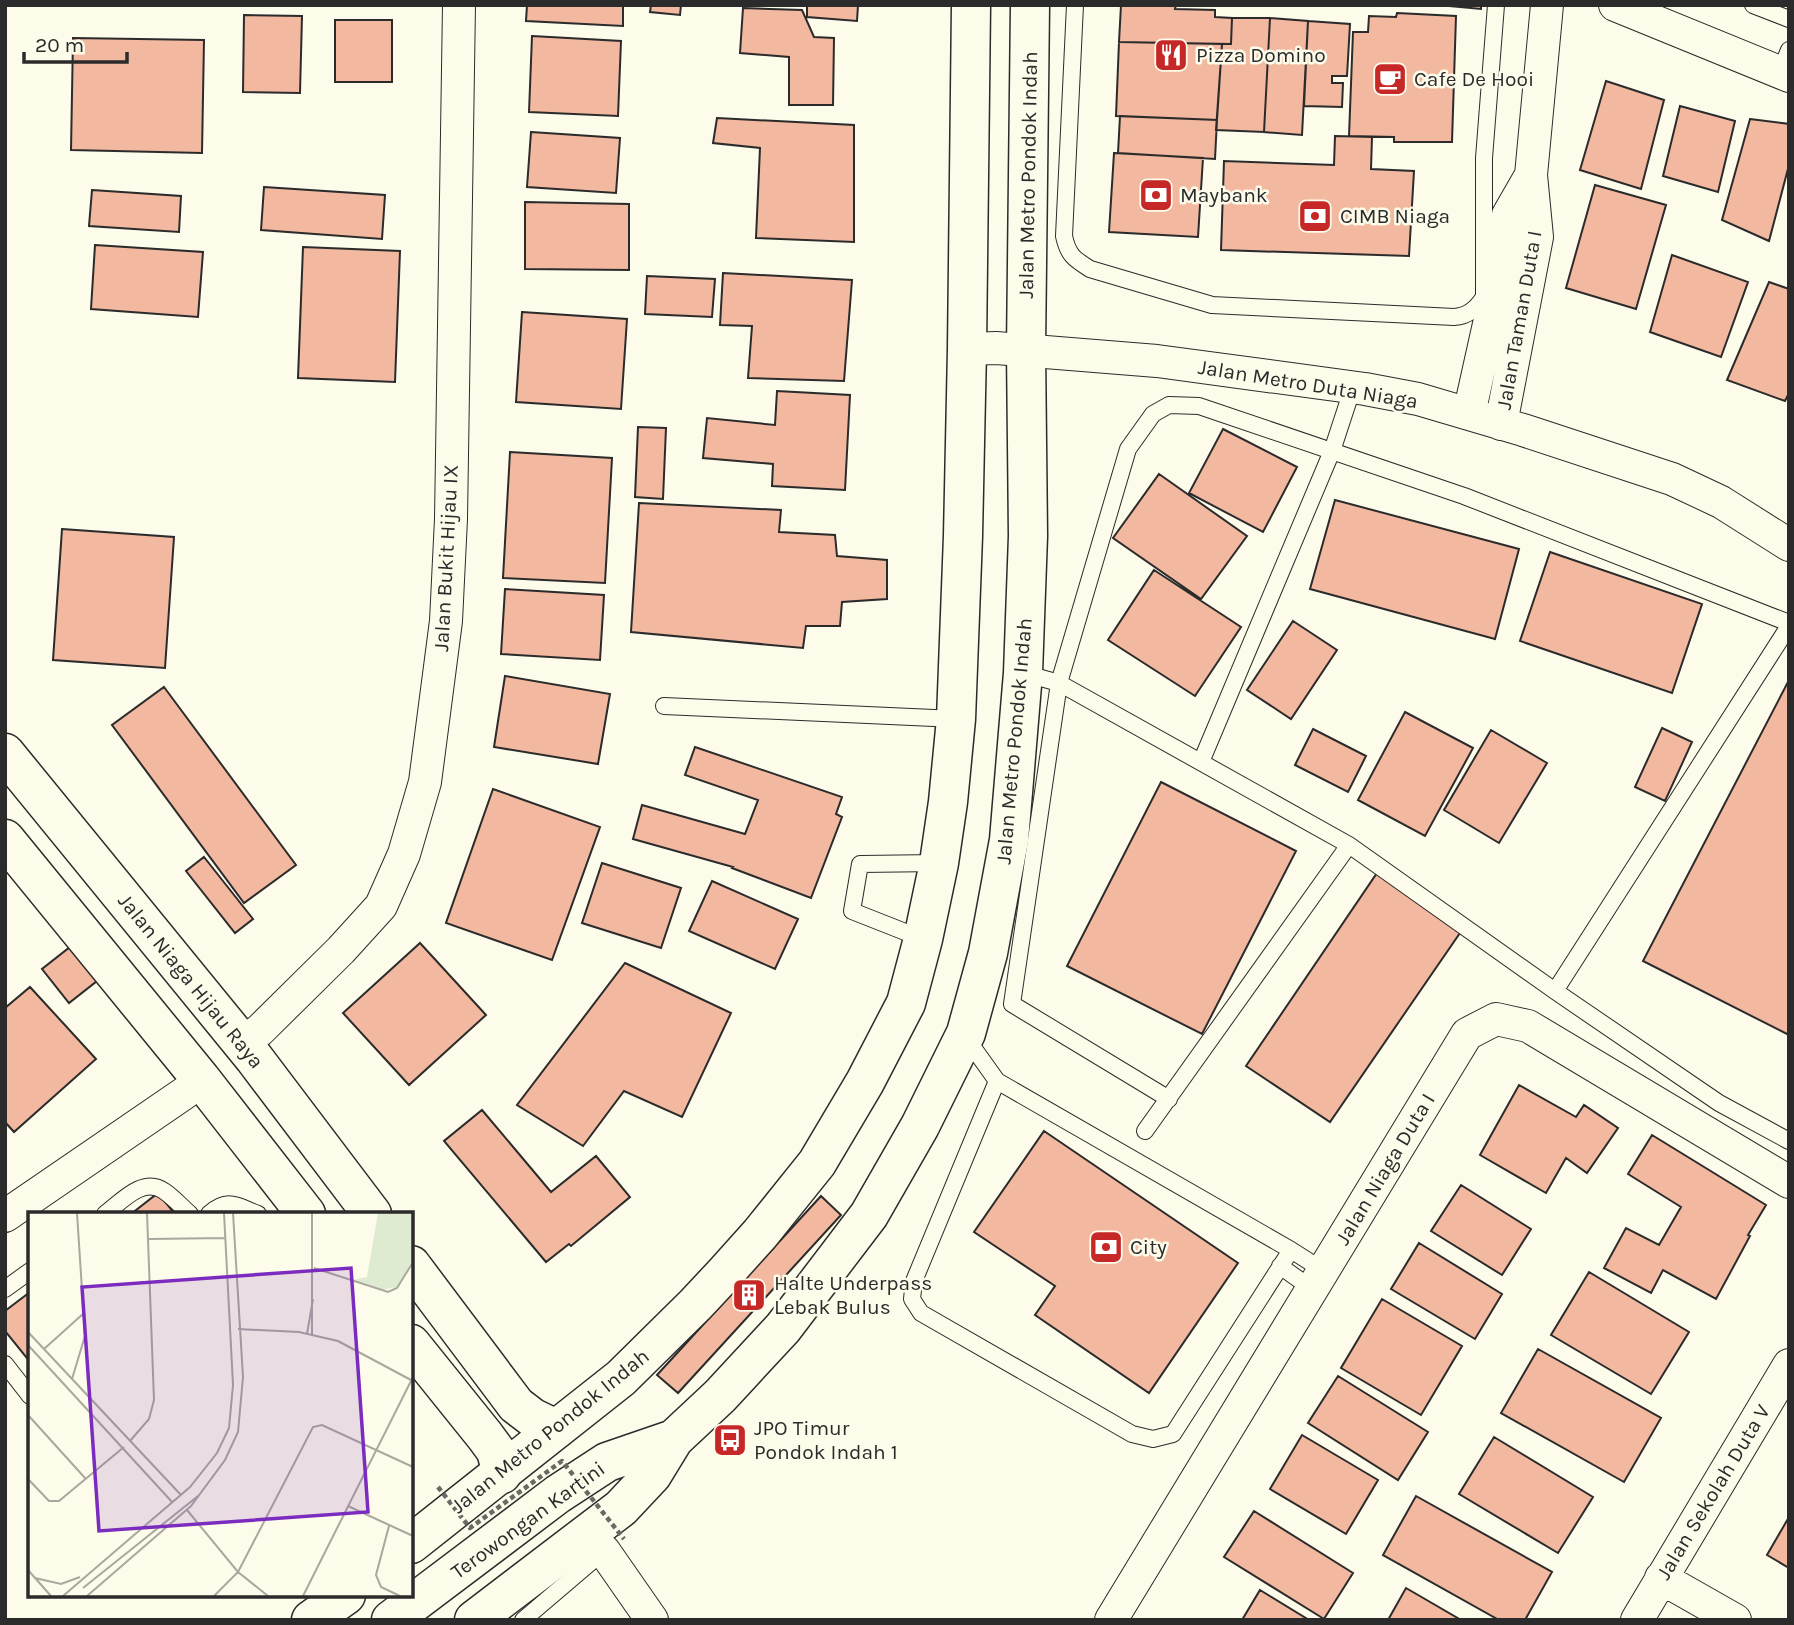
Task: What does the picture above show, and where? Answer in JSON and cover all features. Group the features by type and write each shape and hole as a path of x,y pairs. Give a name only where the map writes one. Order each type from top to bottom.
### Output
{"main road":[{"name":"Jalan Metro Pondok Indah","path":"413,1542 621,1378 696,1304 760,1234 817,1163 866,1083 906,1003 939,863 956,719 967,349 971,5"},
{"name":"Jalan Metro Pondok Indah","path":"474,1620 601,1540 621,1508 652,1475 674,1439 720,1396 783,1328 869,1215 920,1125 966,1033 988,953 1009,839 1023,673 1028,536 1030,5"},
{"name":"Jalan Niaga Hijau Raya","path":"5,753 242,1044 370,1212"},
{"path":"5,839 201,1079 304,1212"},
{"path":"413,1268 516,1405 533,1418 556,1429"},
{"path":"413,1346 496,1451 502,1474"},
{"path":"485,1436 500,1429 516,1405"},
{"name":"Terowongan Kartini","path":"391,1620 558,1494 607,1462 674,1439"},
{"path":"311,1620 343,1597"}],"street":[{"name":"Jalan Bukit Hijau IX","path":"242,1044 260,1030 341,950 381,906 404,854 425,782 446,621 451,519 458,5"},
{"name":"Jalan Taman Duta I","path":"1501,424 1537,237 1531,175 1547,5"},
{"path":"1615,5 1786,66"},
{"name":"Jalan Taman Duta I","path":"1469,414 1497,288 1508,215 1531,175"},
{"name":"Jalan Metro Duta Niaga","path":"967,349 996,348 1157,361 1418,398 1672,479 1721,502 1789,545"},
{"name":"Jalan Niaga Duta I","path":"1111,1620 1467,1034 1496,1019 1528,1026 1789,1182"},
{"path":"5,1216 201,1079"},
{"name":"Jalan Sekolah Duta V","path":"1637,1620 1789,1364"},
{"path":"601,1540 652,1620"},
{"path":"1661,1578 1735,1620"}],"lane":[{"path":"1075,5 1064,236 1067,248 1074,258 1090,269 1212,305 1454,317 1473,311 1484,297 1484,158 1496,5"},
{"path":"1753,5 1789,19"},
{"path":"1201,762 1332,451 1353,387"},
{"path":"1169,1099 1012,1004 1059,683 1128,449 1153,414 1169,405 1199,406 1464,496 1789,624 1555,991"},
{"path":"1023,673 1059,683 1349,845 1719,1104 1789,1141"},
{"path":"664,706 956,719"},
{"path":"1145,1131 1349,845"},
{"path":"923,939 852,911 860,864 939,863"},
{"path":"966,1033 997,1081 1291,1250 1318,1280"},
{"path":"997,1081 914,1281 912,1299 921,1313 1132,1434 1153,1438 1173,1434 1291,1250"},
{"path":"108,1212 141,1187 150,1185 162,1189 188,1212"},
{"path":"212,1212 224,1204 234,1204 253,1212"},
{"path":"1280,1266 1318,1280"},
{"path":"5,1289 28,1272"},
{"path":"5,1364 28,1393"},
{"path":"523,1620 601,1540"}],"path":[{"path":"438,1487 470,1528 562,1461 578,1481 601,1540"}],"building":[{"path":"527,5 623,5 623,26 526,21"},
{"path":"651,5 681,5 680,15 650,12"},
{"path":"807,5 858,5 857,21 807,17"},
{"path":"1121,5 1176,5 1175,9 1215,10 1215,17 1232,18 1231,44 1119,42"},
{"path":"1438,5 1481,5 1481,9"},
{"path":"743,8 802,10 814,37 834,38 833,105 789,105 789,57 740,53"},
{"path":"1397,13 1456,16 1452,142 1394,142 1394,137 1349,136 1353,32 1368,32 1369,16 1396,17"},
{"path":"244,15 302,16 300,93 243,92"},
{"path":"1232,18 1270,18 1264,132 1216,130 1222,44 1231,44"},
{"path":"1270,18 1308,21 1302,135 1264,132"},
{"path":"335,20 392,20 392,82 335,82"},
{"path":"1308,21 1350,24 1347,76 1332,76 1332,83 1343,83 1342,107 1304,106"},
{"path":"532,36 621,41 618,116 529,112"},
{"path":"73,38 204,40 202,153 71,150"},
{"path":"1119,42 1222,44 1217,120 1116,116"},
{"path":"1606,81 1664,100 1641,189 1580,170"},
{"path":"1680,106 1735,121 1718,192 1663,176"},
{"path":"1120,116 1217,120 1215,159 1118,153"},
{"path":"717,118 854,125 854,242 756,238 760,148 713,143"},
{"path":"1750,119 1789,124 1789,165 1769,241 1722,220"},
{"path":"531,132 620,138 616,193 527,187"},
{"path":"1335,136 1372,137 1371,169 1414,171 1409,256 1221,250 1224,161 1334,165"},
{"name":"Maybank","path":"1114,153 1203,158 1198,237 1109,232"},
{"path":"1595,185 1666,205 1636,309 1566,288"},
{"path":"264,187 385,195 382,239 261,230"},
{"path":"92,190 181,196 179,232 89,226"},
{"path":"525,202 629,204 629,270 525,269"},
{"path":"95,245 203,252 198,317 91,309"},
{"path":"303,247 400,251 395,382 298,378"},
{"path":"1672,255 1748,282 1721,357 1650,332"},
{"path":"723,273 852,280 844,381 748,378 752,326 720,325"},
{"path":"647,276 715,279 712,317 645,314"},
{"path":"1769,282 1789,289 1789,393 1785,401 1727,380"},
{"path":"522,312 627,319 621,409 516,402"},
{"path":"777,391 850,395 845,490 772,486 773,464 703,458 707,418 775,425"},
{"path":"638,427 666,428 663,499 635,497"},
{"path":"1223,429 1297,467 1263,532 1189,493"},
{"path":"510,452 612,458 605,583 503,578"},
{"path":"1159,474 1247,536 1201,599 1113,538"},
{"path":"1335,500 1519,549 1495,639 1310,589"},
{"path":"639,503 781,510 779,532 835,535 837,556 887,560 887,599 842,602 840,626 806,626 803,648 631,632"},
{"path":"62,529 174,537 165,668 53,660"},
{"path":"1550,552 1702,604 1672,693 1520,641"},
{"path":"1154,570 1241,627 1195,696 1108,640"},
{"path":"505,589 604,595 600,660 501,654"},
{"path":"1293,621 1337,650 1291,719 1247,690"},
{"path":"505,676 610,694 598,764 494,747"},
{"path":"1789,680 1789,1035 1643,961"},
{"path":"164,687 296,865 244,903 112,725"},
{"path":"1405,712 1473,748 1425,836 1358,800"},
{"path":"1662,728 1692,742 1665,801 1635,787"},
{"path":"1313,729 1366,756 1348,792 1295,765"},
{"path":"1491,730 1547,763 1499,843 1444,810"},
{"path":"695,747 842,797 836,814 842,817 811,898 733,867 633,839 642,805 745,834 758,800 685,775"},
{"path":"1161,782 1296,851 1202,1034 1067,966"},
{"path":"493,789 600,827 552,960 446,923"},
{"path":"204,857 253,919 235,933 186,871"},
{"path":"602,863 681,888 661,948 582,923"},
{"path":"1377,873 1462,930 1330,1122 1246,1066"},
{"path":"712,881 798,919 775,969 689,931"},
{"path":"420,943 486,1015 409,1085 343,1013"},
{"path":"70,947 97,981 69,1003 42,969"},
{"path":"625,963 731,1013 682,1117 624,1091 583,1146 517,1105"},
{"path":"30,987 96,1059 14,1132 5,1122 5,1008"},
{"path":"1519,1085 1576,1117 1584,1105 1618,1128 1587,1173 1566,1158 1546,1193 1480,1155"},
{"path":"482,1110 551,1192 596,1156 630,1197 571,1246 569,1244 546,1262 444,1141"},
{"name":"City","path":"1044,1131 1238,1263 1149,1393 1035,1315 1055,1286 974,1232"},
{"path":"1652,1135 1766,1205 1716,1299 1663,1270 1651,1293 1604,1268 1626,1228 1659,1245 1681,1207 1628,1174"},
{"path":"1461,1185 1531,1229 1502,1275 1431,1231"},
{"path":"158,1193 173,1212 134,1212"},
{"name":"Halte Underpass Lebak Bulus","path":"821,1196 841,1215 678,1393 657,1375"},
{"path":"1419,1243 1502,1294 1475,1339 1391,1289"},
{"path":"1589,1272 1689,1332 1651,1394 1551,1335"},
{"path":"28,1294 28,1360 5,1331 5,1311"},
{"path":"1382,1299 1462,1346 1421,1415 1341,1368"},
{"path":"1538,1349 1661,1418 1624,1482 1501,1413"},
{"path":"1338,1376 1428,1432 1398,1480 1308,1423"},
{"path":"1302,1435 1378,1480 1346,1534 1270,1489"},
{"path":"1494,1437 1593,1497 1558,1553 1459,1494"},
{"path":"1416,1496 1552,1572 1525,1620 1499,1620 1383,1555"},
{"path":"1254,1511 1353,1573 1324,1619 1224,1557"},
{"path":"1789,1517 1789,1568 1767,1555"},
{"path":"1406,1588 1461,1620 1388,1620"},
{"path":"1260,1590 1309,1620 1242,1620"}],"place":[{"name":"Pizza Domino","path":"1171,55"},
{"name":"Cafe De Hooi","path":"1390,79"},
{"name":"Maybank","path":"1156,195"},
{"name":"CIMB Niaga","path":"1315,216"},
{"name":"City","path":"1106,1247"},
{"name":"Halte Underpass Lebak Bulus","path":"749,1295"},
{"name":"JPO Timur Pondok Indah 1","path":"730,1440"}]}
